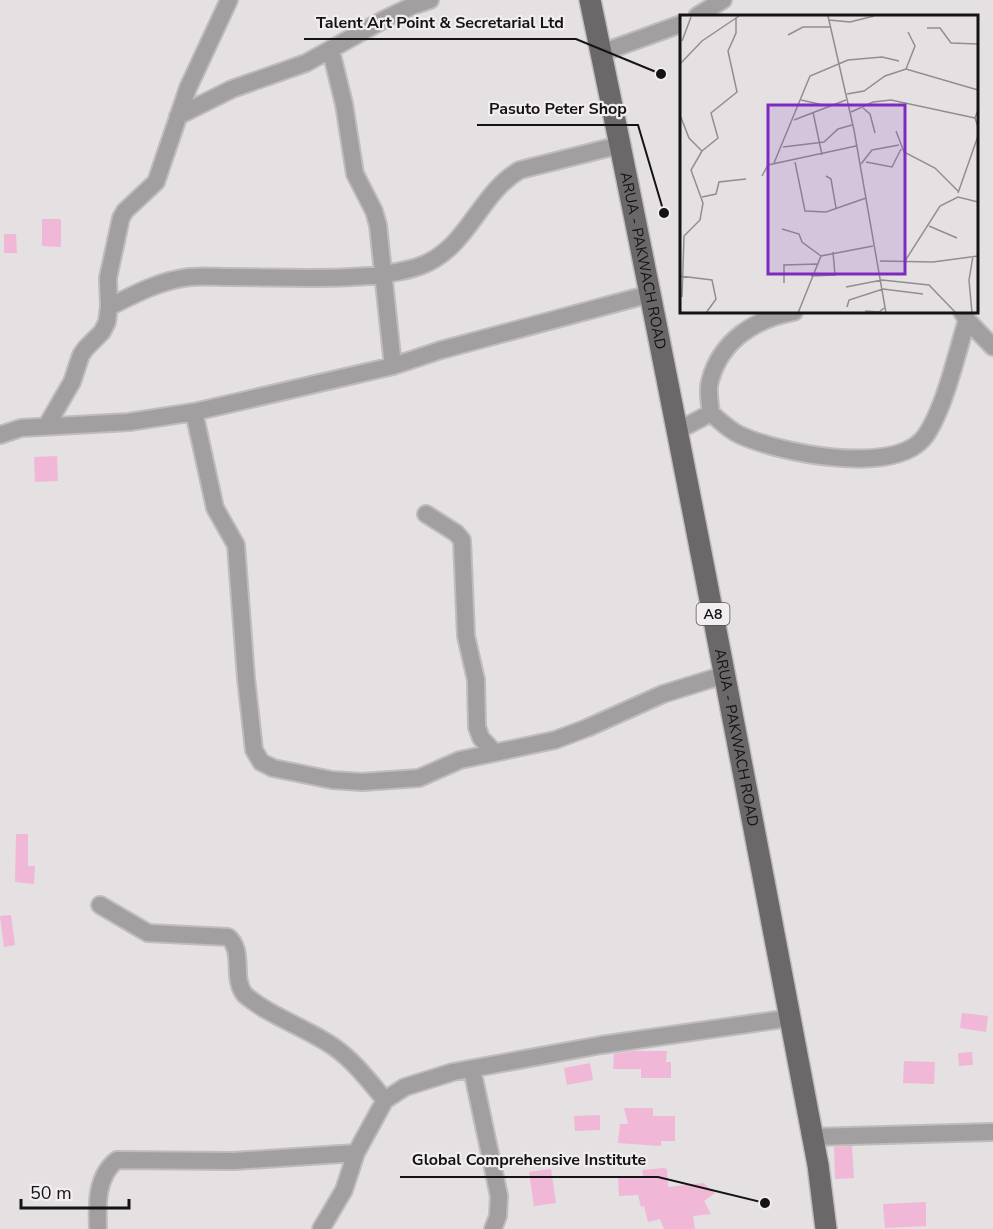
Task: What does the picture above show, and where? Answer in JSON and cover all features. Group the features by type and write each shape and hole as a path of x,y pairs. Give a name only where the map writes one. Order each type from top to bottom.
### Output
{"main road":[{"name":"ARUA - PAKWACH ROAD","path":"590,0 677,430 813,1137 826,1229"}],"street":[{"path":"47,425 72,382 86,348 102,332 107,322 108,278 121,218 125,211 156,182 188,88 229,0"},
{"path":"178,116 232,89 288,70 331,51 405,3 430,0"},
{"path":"699,15 723,0"},
{"path":"601,53 680,24"},
{"path":"331,51 344,104 355,174 377,218 393,366"},
{"path":"109,307 157,285 189,277 334,279 382,274 421,266 447,251 477,216 499,185 520,170 620,145"},
{"path":"0,435 21,428 129,422 195,412 393,366 441,350 650,294"},
{"path":"781,314 739,333 725,350 709,382 711,414 737,434 790,450 860,460 885,458 920,442 934,418 948,384 964,316"},
{"path":"964,316 993,347"},
{"path":"195,412 215,508 236,545 254,750 261,762 273,768 304,776 362,782 419,778 460,760 555,740 663,693 724,675"},
{"path":"677,430 711,414"},
{"path":"426,514 456,533 462,540 466,636 476,680 477,727 481,738 494,752"},
{"path":"100,905 148,933 228,937 236,947 238,979 245,995 284,1020 335,1047 356,1066 385,1100"},
{"path":"321,1229 344,1190 356,1153 385,1100 410,1085 472,1069 601,1045 790,1018"},
{"path":"472,1069 499,1196 498,1216 493,1229"},
{"path":"813,1137 993,1132"},
{"path":"98,1229 99,1193 104,1178 117,1160 234,1161 356,1153"}],"building":[{"path":"42,219 61,219 61,247 42,246"},
{"path":"4,234 16,234 17,253 4,253"},
{"path":"57,456 58,481 35,482 34,457"},
{"path":"16,834 28,834 28,866 35,866 34,884 15,882"},
{"path":"11,915 15,945 4,947 0,916"},
{"path":"962,1013 988,1016 986,1032 960,1028"},
{"path":"634,1051 667,1051 666,1062 671,1062 671,1078 641,1078 641,1069 613,1069 614,1054"},
{"path":"972,1052 973,1065 959,1066 958,1053"},
{"path":"904,1061 935,1062 934,1084 903,1083"},
{"path":"590,1063 593,1080 567,1085 564,1068"},
{"path":"624,1108 653,1108 653,1116 675,1116 675,1141 661,1141 661,1146 618,1143 620,1124 628,1124"},
{"path":"600,1115 600,1130 575,1131 574,1116"},
{"path":"852,1146 854,1178 835,1179 834,1147"},
{"path":"551,1169 556,1203 534,1206 529,1172"},
{"path":"667,1169 668,1187 703,1183 715,1193 704,1201 711,1214 693,1216 695,1229 664,1229 660,1219 648,1222 644,1206 641,1207 638,1195 619,1196 618,1177 643,1176 642,1170"},
{"path":"926,1202 926,1226 885,1228 883,1204"}],"place":[{"name":"Talent Art Point & Secretarial Ltd","path":"661,74"},
{"name":"Pasuto Peter Shop","path":"664,213"},
{"name":"Global Comprehensive Institute","path":"765,1203"}]}
